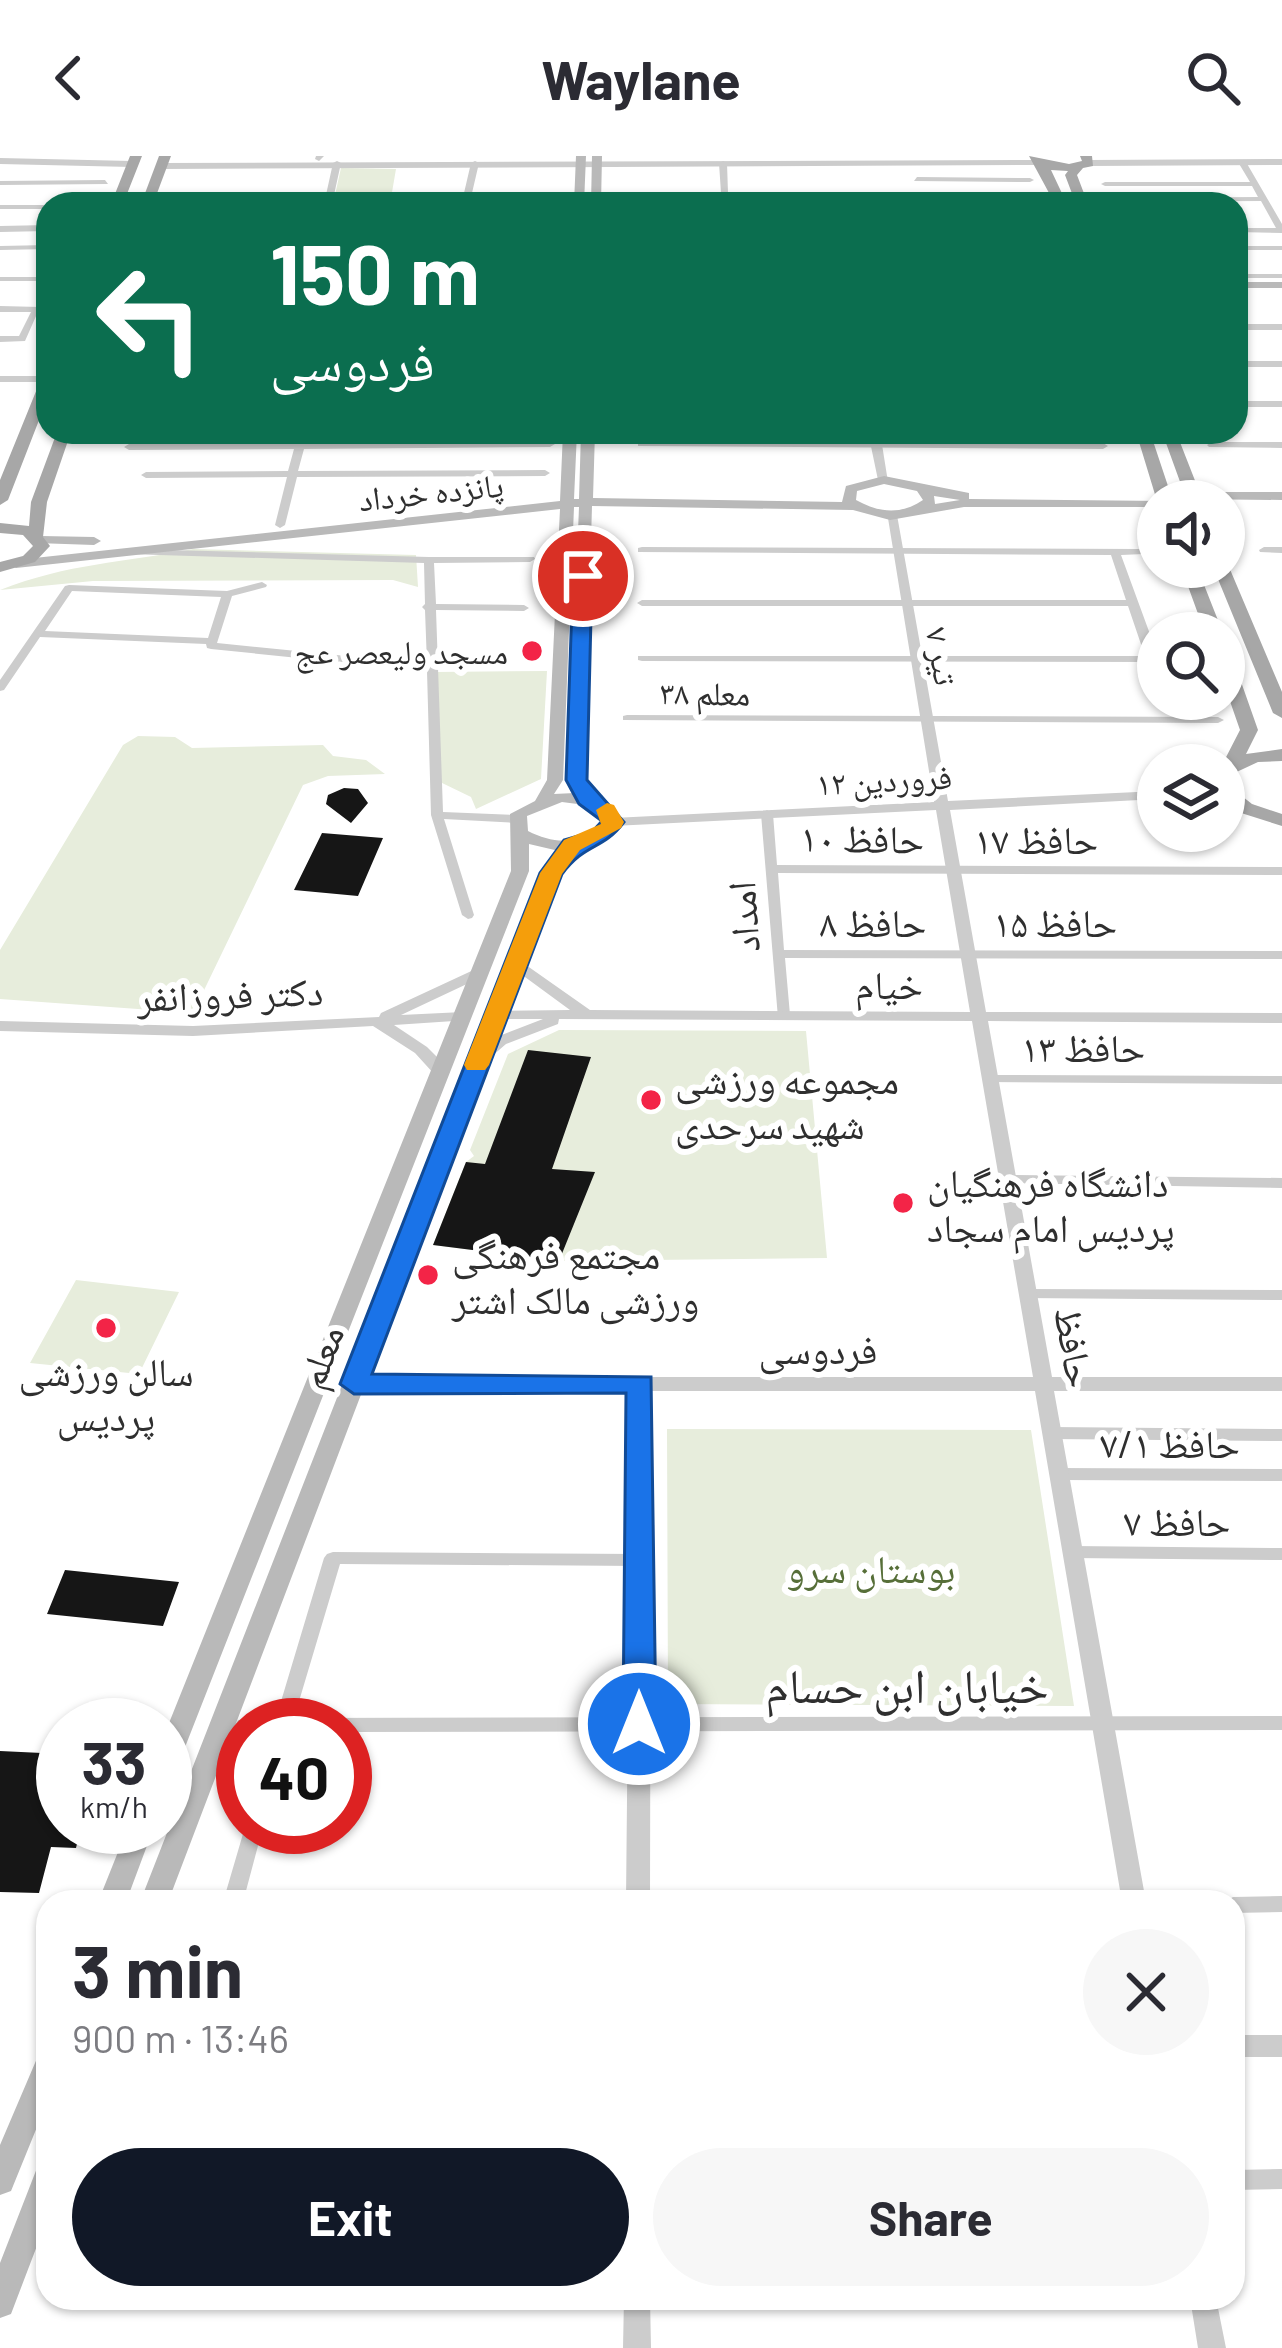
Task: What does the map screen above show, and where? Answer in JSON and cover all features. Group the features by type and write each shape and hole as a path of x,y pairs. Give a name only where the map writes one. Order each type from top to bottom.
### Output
{"main road":[{"path":"121,192 134,160"},
{"path":"152,192 164,160"},
{"path":"580,192 581,160"},
{"path":"596,192 597,160"},
{"path":"1038,161 1084,162"},
{"path":"1038,161 1051,170 1057,192"},
{"path":"1078,192 1072,175 1084,162"},
{"path":"1248,289 1282,288"},
{"path":"36,410 0,503 20,510 39,502"},
{"path":"4,566 38,553 39,502 60,444"},
{"path":"542,800 587,800 606,809 613,822 600,837 572,845 548,845 518,826 555,779 569,444"},
{"path":"587,444 576,780 587,800"},
{"path":"1146,444 1156,480"},
{"path":"1174,444 1187,480"},
{"path":"850,499 884,480 926,491 1137,499"},
{"path":"921,510 930,501 926,491"},
{"name":"پانزده خرداد","path":"4,566 585,498 850,499"},
{"path":"850,499 891,515 964,503 1137,500"},
{"path":"1245,499 1282,500"},
{"name":"پانزده خرداد","path":"39,537 118,541 567,500"},
{"path":"1245,502 1282,500"},
{"path":"0,528 39,537"},
{"path":"1230,588 1282,713"},
{"path":"1245,765 1254,757 1282,755"},
{"path":"1245,797 1273,818 1282,833"},
{"name":"معلم","path":"192,1698 520,871 518,826"},
{"name":"معلم","path":"245,1698 354,1384 478,1060 551,873 572,845"},
{"name":"معلم","path":"160,1890 216,1768"},
{"path":"117,1890 131,1854"},
{"path":"0,2181 36,2094"},
{"path":"0,2303 36,2209"}],"street":[{"path":"1106,156 1282,159"},
{"path":"216,161 319,157 1038,161"},
{"path":"1084,162 1240,158"},
{"path":"1240,158 1282,230"},
{"path":"0,161 134,160"},
{"path":"164,160 581,160"},
{"path":"597,160 723,164 1038,161"},
{"path":"331,192 337,163"},
{"path":"469,192 475,163"},
{"path":"914,163 919,192"},
{"path":"723,164 725,192"},
{"path":"917,179 1030,180"},
{"path":"5,183 105,182"},
{"path":"596,183 616,183 616,192"},
{"path":"1105,184 1255,184"},
{"path":"1248,199 1264,199"},
{"path":"0,208 36,207"},
{"path":"0,229 36,228"},
{"path":"1248,230 1282,230"},
{"path":"0,248 36,247"},
{"path":"1248,248 1282,248"},
{"path":"1248,276 1282,276"},
{"path":"0,279 36,279"},
{"path":"0,309 36,309"},
{"path":"0,339 22,339 36,311"},
{"path":"1248,327 1282,327"},
{"path":"1248,364 1282,364"},
{"path":"0,379 36,379"},
{"path":"1248,404 1282,404"},
{"path":"129,447 550,444"},
{"path":"641,445 796,444"},
{"path":"877,444 884,480"},
{"path":"963,444 1103,446"},
{"path":"280,525 299,445"},
{"path":"1212,445 1282,445"},
{"path":"146,475 545,473"},
{"name":"۷ تیر","path":"891,515 941,806"},
{"path":"112,550 196,562 530,559"},
{"path":"642,550 1137,552"},
{"path":"1264,550 1282,550"},
{"path":"1115,552 1137,613"},
{"path":"428,560 437,815 468,915"},
{"path":"183,592 191,580"},
{"path":"0,688 69,588 227,594 262,585"},
{"path":"208,641 227,594"},
{"path":"642,603 1133,603"},
{"path":"428,608 524,608"},
{"path":"38,634 208,641 217,648 430,668"},
{"path":"642,658 1137,659"},
{"name":"معلم ۳۸","path":"627,718 1218,720"},
{"name":"۱۲ فروردین","path":"613,822 1137,796"},
{"name":"حافظ","path":"941,806 1132,1890"},
{"name":"امداد","path":"767,814 783,1015"},
{"path":"437,815 518,826"},
{"name":"حافظ ۱۰","path":"772,869 952,871"},
{"name":"حافظ ۱۷","path":"952,871 1282,871"},
{"name":"حافظ ۸","path":"778,954 967,954"},
{"name":"حافظ ۱۵","path":"967,954 1282,956"},
{"path":"516,963 586,1014"},
{"path":"376,1021 480,972"},
{"name":"خیام","path":"496,1014 1282,1018"},
{"path":"478,1060 500,1041 536,1024 586,1014"},
{"name":"دکتر فروزانفر","path":"0,1026 193,1030 463,1017"},
{"path":"376,1021 421,1049 441,1071"},
{"name":"حافظ ۱۳","path":"989,1079 1282,1080"},
{"path":"1006,1180 1282,1183"},
{"path":"1027,1294 1282,1295"},
{"name":"فردوسی","path":"354,1384 1282,1384"},
{"path":"638,1890 640,1384"},
{"path":"1051,1432 1282,1435"},
{"name":"حافظ ۷/۱","path":"1058,1474 1282,1475"},
{"name":"حافظ ۷","path":"1072,1552 1282,1554"},
{"path":"291,1698 333,1558 640,1559"},
{"name":"خیابان ابن حسام","path":"372,1725 1282,1723"},
{"path":"236,1890 246,1854"},
{"path":"1245,1905 1282,1904"},
{"path":"1245,2046 1282,2045"},
{"path":"1245,2180 1282,2180"},
{"path":"637,2348 638,2310"},
{"path":"1205,2310 1212,2348"}],"green space":[{"path":"341,168 396,169 392,192 336,192"},
{"path":"193,549 416,555 418,587 393,580 93,581 0,590 73,569"},
{"path":"547,671 541,779 476,809 471,797 440,782 436,672"},
{"path":"138,736 175,737 192,748 323,745 333,756 366,760 385,774 328,776 303,785 193,1013 0,999 0,950 123,745"},
{"name":"مجموعه ورزشی شهید سرحدی","path":"559,1030 806,1031 827,1258 559,1261 433,1245 466,1162 474,1156 470,1150 508,1054"},
{"name":"سالن ورزشی پردیس","path":"76,1280 179,1292 139,1374 30,1363"},
{"name":"بوستان سرو","path":"667,1429 1031,1430 1074,1706 668,1704"}],"building":[{"path":"344,788 358,789 368,803 351,823 326,804 328,795"},
{"path":"322,833 383,838 358,896 294,890"},
{"path":"528,1050 591,1057 552,1169 595,1172 559,1261 433,1245 466,1162 485,1164"},
{"path":"65,1570 179,1582 163,1626 47,1614"},
{"path":"0,1751 36,1753 36,1854 49,1854 36,1893 0,1892"}],"slow traffic":[{"path":"476,1065 551,873 572,845 600,837 610,828 613,822 607,810"}],"place":[{"name":"مسجد ولیعصر عج","path":"532,651"},
{"name":"مجموعه ورزشی شهید سرحدی","path":"651,1100"},
{"name":"دانشگاه فرهنگیان پردیس امام سجاد","path":"903,1203"},
{"name":"مجتمع فرهنگی ورزشی مالک اشتر","path":"428,1275"},
{"name":"سالن ورزشی پردیس","path":"106,1328"}],"route":[{"path":"583,576 576,780 587,800 606,809 613,822 600,837 572,845 551,873 354,1384 640,1384 639,1724"}]}
